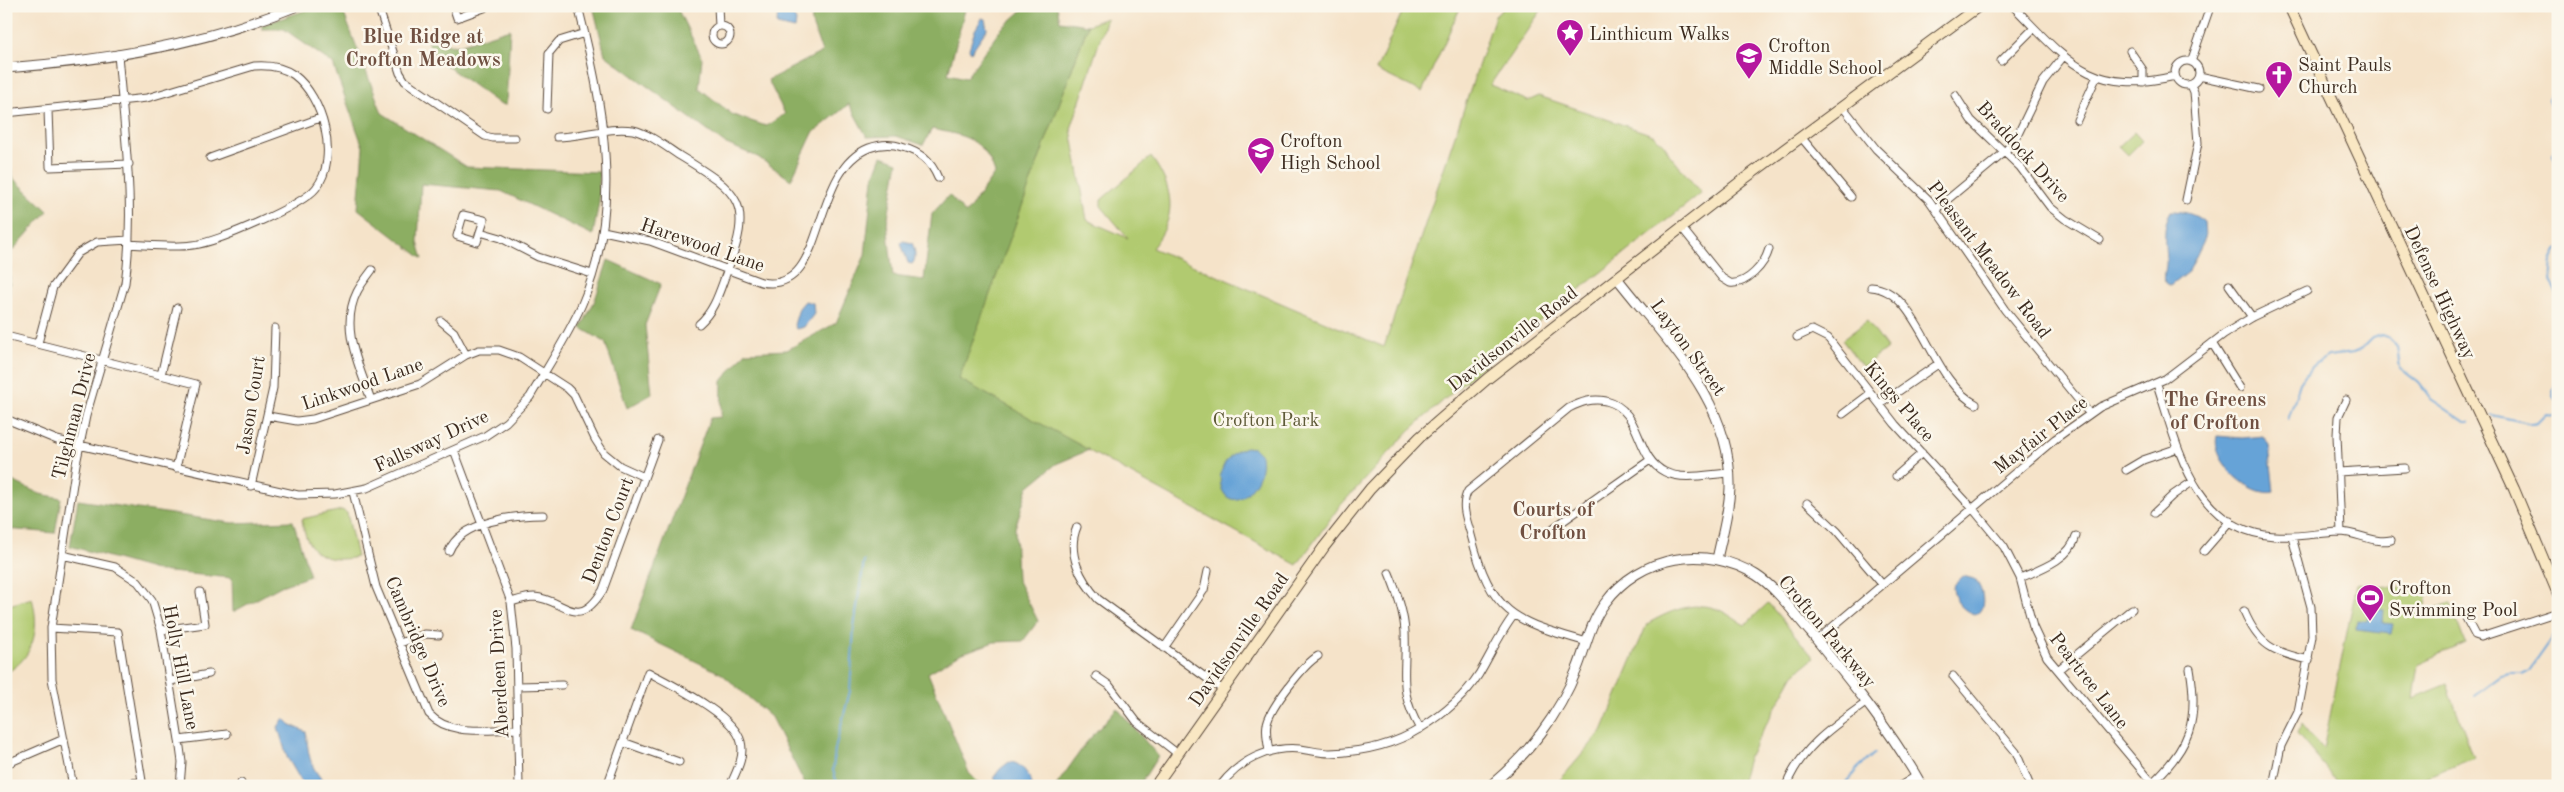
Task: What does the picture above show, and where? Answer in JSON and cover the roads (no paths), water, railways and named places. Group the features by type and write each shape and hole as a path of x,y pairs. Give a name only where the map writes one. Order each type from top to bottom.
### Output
{"main road":[{"name":"Davidsonville Road","path":"1156,786 1324,547 1365,495 1396,461 1448,411 1800,137 1979,6"},
{"name":"Defense Highway","path":"2289,6 2510,481 2557,591"}],"street":[{"path":"6,68 118,54 233,30 296,6"},
{"path":"378,6 400,73 405,81 485,136 492,138 515,138"},
{"path":"453,6 457,18 484,8 483,6"},
{"name":"Fallsway Drive","path":"6,420 57,440 298,496 353,492 367,488 485,436 506,422 523,406 574,322 592,274 603,231 608,188 604,132 578,6"},
{"path":"718,6 720,26"},
{"path":"2013,6 2063,57 2079,68 2097,76 2116,81 2144,82 2175,76"},
{"path":"2191,62 2209,10"},
{"path":"2001,62 2034,28"},
{"path":"547,109 548,53 559,41 585,33"},
{"path":"2130,51 2142,70 2144,82"},
{"name":"Tilghman Drive","path":"73,786 52,679 51,628 80,445 125,283 129,242 129,164 118,54"},
{"path":"1936,209 2005,152 2018,134 2043,82 2063,57"},
{"path":"2191,62 2197,67 2199,76"},
{"path":"2175,76 2178,65 2191,62"},
{"path":"6,113 122,102 156,96 244,69 264,66 285,70 301,82 314,101 328,147 326,169 316,189 302,201 208,242 186,246 97,242 78,252 53,287 38,343"},
{"path":"2077,120 2097,76"},
{"path":"2175,76 2182,85 2191,85 2199,76"},
{"path":"2199,76 2259,89"},
{"path":"2186,200 2198,143 2194,92 2191,85"},
{"name":"Braddock Drive","path":"1955,95 1977,126 2020,167 2050,206 2065,219 2100,240"},
{"name":"Pleasant Meadow Road","path":"1842,106 1864,136 1919,189 1936,209 2004,310 2089,413"},
{"path":"48,110 50,167 129,164"},
{"path":"210,158 320,118"},
{"path":"557,137 627,130 641,133 719,180 726,187 739,209 740,226 738,242 713,308 699,324"},
{"path":"1800,137 1851,197"},
{"name":"Harewood Lane","path":"603,231 641,238 768,284 782,283 793,277 803,267 836,178 847,162 863,151 884,144 907,148 930,163 938,178"},
{"path":"463,214 484,220 480,232 477,242 457,236 463,214"},
{"path":"1682,228 1722,278 1730,283 1741,281 1761,266 1769,249"},
{"path":"480,232 501,238 538,257 592,274"},
{"path":"371,400 352,346 350,324 357,292 372,270"},
{"name":"Layton Street","path":"1617,278 1702,387 1714,410 1725,440 1730,473 1728,508 1717,559"},
{"path":"2228,285 2252,317"},
{"path":"1871,287 1880,288 1890,293 1908,311 1938,364 1961,395 1976,404"},
{"name":"Mayfair Place","path":"1817,640 1972,508 2089,413 2157,384 2212,343 2252,317 2307,291"},
{"path":"161,375 176,308"},
{"path":"441,321 454,332 466,355"},
{"name":"Jason Court","path":"251,486 268,416 274,375 275,328"},
{"name":"Kings Place","path":"1797,337 1812,330 1822,334 1870,393 1972,508"},
{"path":"6,336 196,384 176,468"},
{"path":"2212,343 2240,388"},
{"name":"Linkwood Lane","path":"268,416 304,421 420,384 466,355 479,350 499,350 518,357 545,372 574,395 595,439 604,453 620,466 644,477"},
{"path":"1880,404 1938,364"},
{"path":"2157,384 2178,448 2192,482 2209,505 2230,521 2257,533 2292,537 2341,532 2354,533 2377,541 2391,540"},
{"path":"1844,414 1870,393"},
{"path":"1587,642 1540,628 1514,615 1493,594 1481,571 1464,512 1464,497 1468,491 1569,408 1597,399 1609,402 1627,414 1640,436 1650,460 1660,469 1673,475 1730,473"},
{"path":"2341,532 2338,417 2346,400"},
{"name":"Denton Court","path":"511,602 534,597 578,611 594,603 603,590 658,440"},
{"path":"2126,470 2143,460 2178,448"},
{"name":"Aberdeen Drive","path":"454,450 511,602 515,625 519,786"},
{"path":"1896,476 1922,453"},
{"path":"1552,529 1650,460"},
{"path":"2338,472 2405,468"},
{"path":"2154,513 2173,495 2192,482"},
{"name":"Cambridge Drive","path":"353,492 374,582 426,707 440,724 455,729 518,729"},
{"path":"1807,504 1837,531 1882,584"},
{"name":"Peartree Lane","path":"1972,508 2004,547 2020,578 2037,637 2058,670 2153,784"},
{"path":"449,551 460,536 509,516 543,515"},
{"path":"2204,551 2230,521"},
{"path":"1077,528 1073,536 1073,550 1078,568 1092,593 1110,609 1223,690"},
{"path":"2020,578 2045,567 2063,555 2074,544 2076,536"},
{"path":"2273,786 2281,746 2298,712 2312,636 2311,607 2292,537"},
{"name":"Holly Hill Lane","path":"62,555 104,564 131,576 152,600 162,630 179,740 182,762 180,785"},
{"name":"Crofton Parkway","path":"1490,786 1521,758 1549,724 1571,686 1603,606 1621,585 1634,575 1669,560 1686,558 1717,559 1746,570 1768,584 1817,640 1867,702 1922,786"},
{"path":"1164,648 1204,590 1208,571"},
{"path":"1389,573 1399,597 1404,618 1405,696 1409,710 1420,729"},
{"path":"162,630 205,624 200,592"},
{"path":"2058,670 2132,609"},
{"path":"2244,611 2254,632 2265,644 2284,654 2309,660"},
{"path":"2466,618 2475,635 2481,637 2558,612"},
{"path":"1220,786 1236,768 1269,752 1300,749 1328,753 1370,749 1396,741 1420,729 1448,709 1470,686 1514,615"},
{"path":"51,628 118,632 142,781 118,786"},
{"path":"400,643 426,634 440,635"},
{"path":"1269,752 1266,729 1269,718 1303,668 1318,656"},
{"path":"2153,784 2172,765 2191,729 2195,703 2190,669"},
{"path":"607,786 648,672 694,697 734,728 742,742 742,756 730,786"},
{"path":"170,681 209,674"},
{"path":"1096,676 1109,685 1137,722 1178,754"},
{"path":"1953,676 2016,752 2030,786"},
{"path":"517,686 562,685"},
{"path":"1786,786 1797,764 1807,751 1827,732 1867,702"},
{"path":"179,740 227,734"},
{"path":"6,764 64,739"},
{"path":"623,742 679,762"},
{"path":"1900,786 1916,776"},
{"path":"180,785 195,786"}],"water":[{"path":"778,6 788,6 796,21 795,29 777,25"},
{"path":"982,18 985,19 987,29 971,52 969,49 975,30"},
{"path":"2171,211 2189,213 2201,219 2204,222 2205,238 2189,271 2170,286 2165,283 2165,235 2166,222"},
{"path":"903,241 913,245 915,257 912,264 908,263 901,243"},
{"path":"805,301 813,303 814,314 804,327 796,329 794,325 799,308"},
{"path":"2217,436 2242,438 2263,436 2269,445 2274,492 2254,489 2234,475 2220,456 2216,446"},
{"path":"1246,447 1254,448 1261,455 1262,464 1260,472 1252,488 1242,497 1232,499 1225,495 1221,487 1220,476 1224,465 1232,455"},
{"path":"1963,576 1974,579 1981,591 1983,601 1981,610 1978,613 1974,614 1965,610 1954,595 1953,586"},
{"name":"Crofton Swimming Pool","path":"2369,608 2384,610 2383,623 2393,624 2391,634 2356,630 2357,620 2367,621"},
{"path":"284,718 291,725 306,732 313,767 328,786 304,786 287,757 278,727"},
{"path":"1009,762 1017,764 1024,770 1032,786 998,786 994,777"}],"waterway":[{"path":"2558,91 2551,94 2548,99 2556,127 2557,141 2553,155 2558,164"},
{"path":"2558,249 2552,260 2550,280 2558,296"},
{"path":"2558,301 2556,311 2558,316"},
{"path":"2288,420 2300,383 2312,366 2328,356 2353,353 2360,350 2372,338 2382,335 2388,337 2397,347 2400,368 2419,383 2431,399 2465,422 2470,422"},
{"path":"2558,379 2553,393 2558,402"},
{"path":"2492,415 2533,424 2537,423 2545,415 2558,416"},
{"path":"838,786 833,770 835,749 850,691 854,627 864,561"},
{"path":"2474,696 2501,676 2522,674 2530,670 2558,630"},
{"path":"1843,786 1858,768 1875,753"}],"place":[{"name":"Linthicum Walks","path":"1570,57"},
{"name":"Crofton Middle School","path":"1749,80"},
{"name":"Saint Pauls Church","path":"2279,99"},
{"name":"Crofton High School","path":"1261,175"},
{"name":"Crofton Swimming Pool","path":"2370,622"}],"district":[{"name":"Blue Ridge at Crofton Meadows","path":"423,48"},
{"name":"The Greens of Crofton","path":"2215,410"},
{"name":"Courts of Crofton","path":"1553,520"}],"park label":[{"name":"Crofton Park","path":"1266,419"}]}
